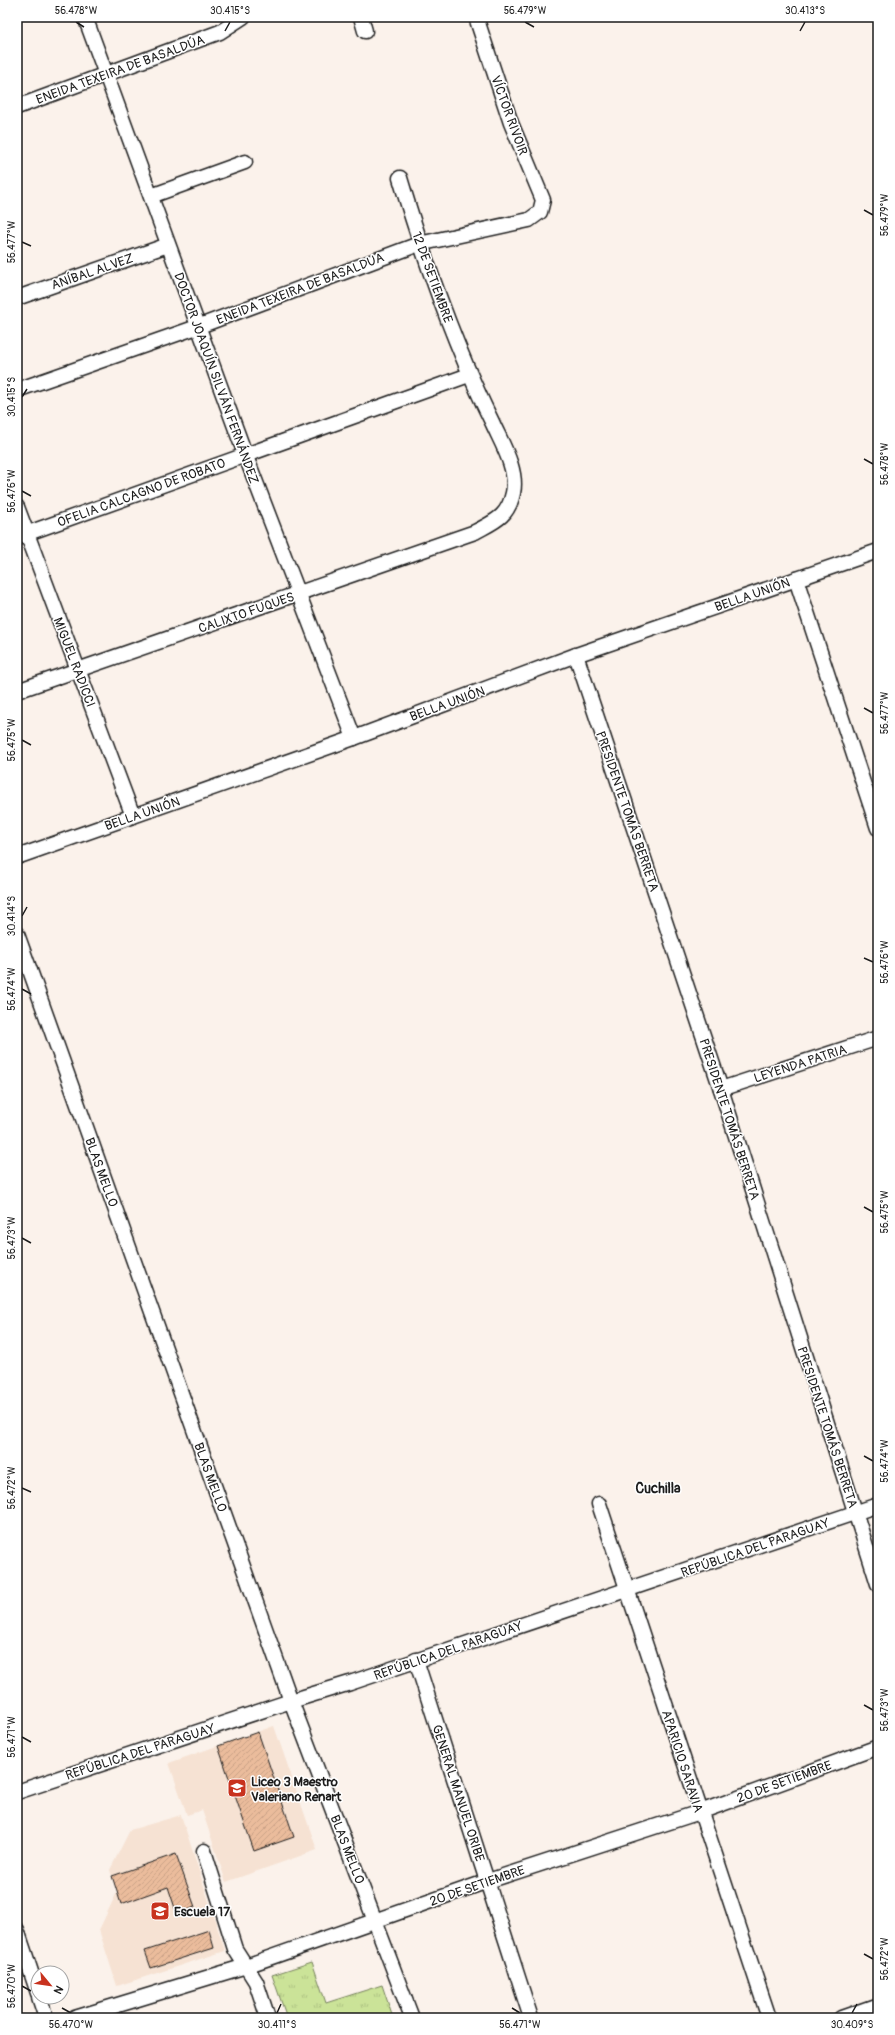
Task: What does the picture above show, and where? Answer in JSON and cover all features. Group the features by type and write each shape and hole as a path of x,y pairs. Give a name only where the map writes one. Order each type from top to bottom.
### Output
{"street":[{"name":"DOCTOR JOAQUÍN SILVÁN FERNÁNDEZ","path":"85,17 151,196 197,327 354,738"},
{"name":"ENEIDA TEXEIRA DE BASALDÚA","path":"17,107 106,76 220,32 243,17"},
{"path":"361,17 365,31"},
{"name":"VÍCTOR RIVOIR","path":"476,17 511,123 543,200 540,212"},
{"path":"151,196 245,162"},
{"name":"12 DE SETIEMBRE","path":"400,178 419,244 469,375 500,439 514,473 514,493 505,514 475,532"},
{"name":"ENEIDA TEXEIRA DE BASALDUA","path":"17,390 197,327 419,244 529,220 540,212"},
{"name":"ANÍBAL ALVEZ","path":"17,298 168,245"},
{"name":"OFELIA CALCAGNO DE ROBATO","path":"22,535 469,375"},
{"name":"MIGUEL RADICCI","path":"17,507 22,535 78,670 133,816"},
{"name":"CALIXTO FUQUES","path":"17,690 299,594 475,532"},
{"name":"BELLA UNIÓN","path":"17,857 354,738 576,655 878,551"},
{"path":"796,579 878,828"},
{"name":"PRESIDENTE TOMÁS BERRETA","path":"576,655 722,1089 878,1584"},
{"name":"BLAS MELLO","path":"17,934 291,1701 412,2018"},
{"name":"LEYENDA PATRIA","path":"722,1089 878,1038"},
{"name":"APARICIO SARAVIA","path":"599,1504 769,2018"},
{"name":"REPÚBLICA DEL PARAGUAY","path":"17,1792 627,1591 878,1505"},
{"name":"GENERAL MANUEL ORIBE","path":"416,1660 531,2018"},
{"name":"20 DE SETIEMBRE","path":"75,2018 246,1966 488,1881 700,1812 878,1747"},
{"path":"204,1851 235,1949 256,1982 268,2018"},
{"path":"17,1930 30,1969"},
{"path":"42,2005 46,2018"},
{"path":"841,2018 878,2006"}],"shaded area":[{"name":"Liceo 3 Maestro Valeriano Renart","path":"274,1726 317,1850 226,1882 202,1810 187,1815 169,1763"},
{"name":"Escuela 17","path":"181,1815 225,1951 117,1986 99,1930 117,1892 110,1870 130,1830"}],"green space":[{"path":"312,1962 326,2003 382,1985 393,2018 287,2018 272,1975"}],"building":[{"path":"258,1732 294,1837 254,1851 218,1746"},
{"path":"176,1854 195,1907 177,1914 168,1887 121,1904 112,1876"},
{"path":"209,1930 214,1948 151,1968 145,1951"}],"place":[{"name":"Liceo 3 Maestro Valeriano Renart","path":"237,1788"},
{"name":"Escuela 17","path":"160,1911"}],"district":[{"name":"Cuchilla","path":"658,1488"}]}
